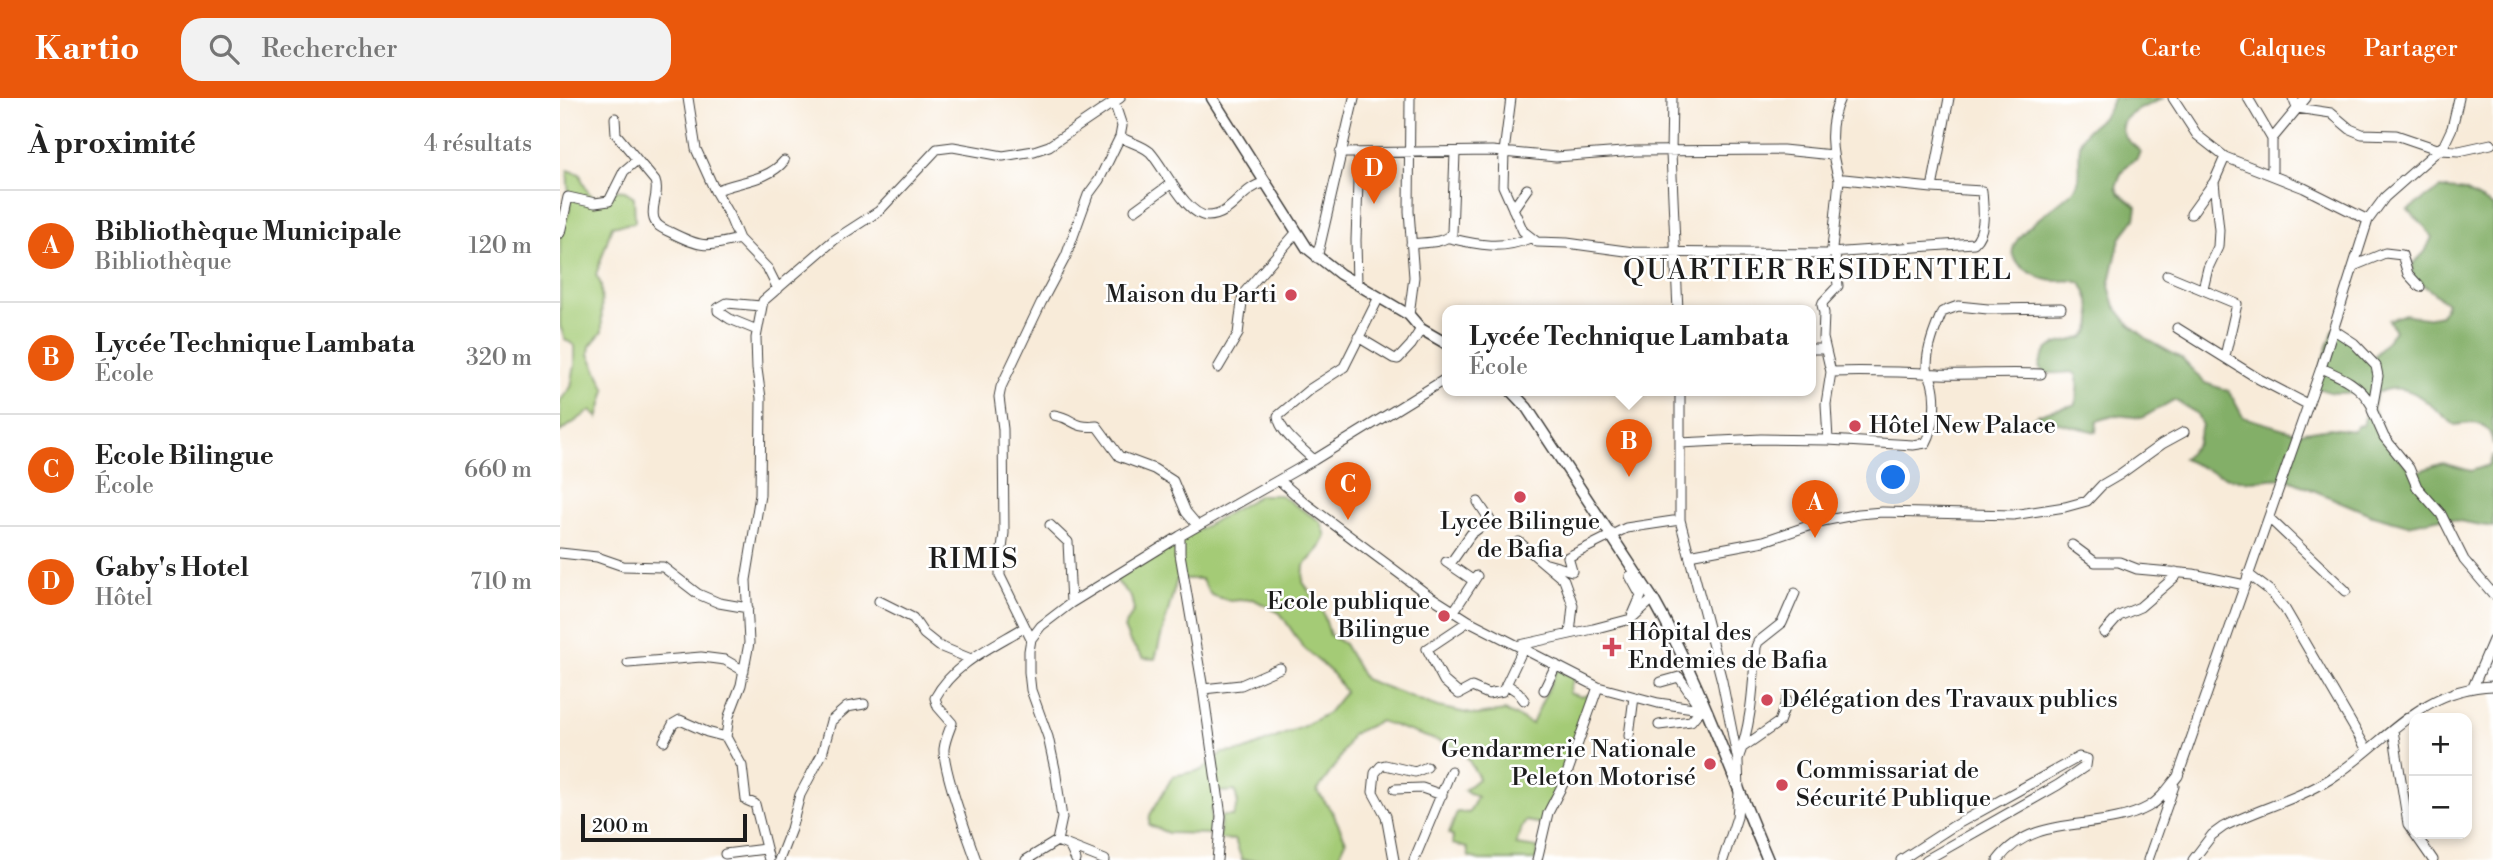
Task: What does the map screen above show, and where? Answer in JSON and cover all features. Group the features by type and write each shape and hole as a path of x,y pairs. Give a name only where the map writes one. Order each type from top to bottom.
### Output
{"main road":[{"path":"1212,98 1296,233 1317,258 1409,315 1422,329 1442,341"},
{"path":"1516,396 1527,408 1653,599 1684,656 1768,860"}],"street":[{"path":"688,98 696,149 715,191 739,239 768,269 778,289"},
{"path":"1317,258 1354,98"},
{"path":"1409,315 1414,277 1410,244 1410,98"},
{"path":"1511,98 1503,186 1517,220 1530,238 1537,242 1567,243 1633,252 1833,253 1909,249 1974,243 1978,240 1983,222 1982,191 1839,180"},
{"path":"1672,98 1671,153 1678,305"},
{"path":"1828,440 1826,404 1831,372 1825,349 1823,302 1838,286 1833,253 1839,180 1832,155 1835,110 1832,98"},
{"path":"1835,110 1840,98"},
{"path":"1932,188 1949,98"},
{"path":"2174,98 2197,135 2225,157 2272,175 2368,220"},
{"path":"2248,98 2273,139 2272,175"},
{"path":"2293,98 2297,108"},
{"path":"2273,139 2306,98"},
{"path":"2148,860 2321,368 2356,265 2368,220 2385,197 2440,150 2452,128 2459,98"},
{"path":"769,860 758,810 755,804 746,800 742,766 726,737 749,643 747,568 760,495 761,398 757,369 757,330 761,306 765,298 834,240 879,211 937,149 953,147 1003,156 1034,152 1060,139 1116,100 1122,126 1120,138 1099,180 1088,195 1066,256 1001,387 999,397 1003,429 1004,533 1000,576 1031,639"},
{"path":"2297,108 2331,113 2350,129 2362,134 2396,135 2440,150 2459,151 2491,144"},
{"path":"615,118 616,134 655,181 657,187 653,217 658,226 694,244 714,244 739,239"},
{"path":"1120,138 1147,150 1192,209 1209,216 1227,209 1249,190 1264,183"},
{"path":"1340,153 1504,152 1556,157 1636,152 1783,150 1832,155"},
{"path":"1357,285 1359,153"},
{"path":"1449,238 1453,227 1455,153"},
{"path":"2192,214 2214,182 2225,157"},
{"path":"560,233 568,197 595,203 608,201 624,171 637,160"},
{"path":"715,191 778,170 784,161"},
{"path":"2203,289 2208,268 2218,247 2214,182"},
{"path":"1135,210 1172,183"},
{"path":"1513,209 1527,189"},
{"path":"1218,368 1238,334 1243,294 1296,233"},
{"path":"1410,244 1449,238 1497,246 1515,244 1530,238"},
{"path":"2356,265 2385,253 2402,255 2408,274 2420,286"},
{"path":"2167,275 2237,304 2225,356"},
{"path":"1314,460 1285,431 1278,416 1302,395 1344,367 1379,297"},
{"path":"757,330 730,320 718,311 718,308 727,303 761,306"},
{"path":"1680,443 1761,439 1913,445 1926,443 1932,430 1933,419 1932,382 1927,373 1929,350 1945,309 1958,306 1989,309 2061,308"},
{"path":"2177,328 2259,379 2307,404"},
{"path":"1359,337 1398,359 1422,329"},
{"path":"2334,330 2354,343 2376,366 2378,376 2372,406"},
{"path":"1816,349 1825,349"},
{"path":"2321,368 2352,383 2366,394 2388,444 2409,468 2417,487 2441,514 2464,560 2493,594"},
{"path":"1831,372 2041,374"},
{"path":"1932,382 1941,374"},
{"path":"1026,860 1057,841 1062,818 1048,737 1031,690 1028,651 1031,639 1041,626 1071,603 1197,525 1314,460 1442,380"},
{"path":"1680,396 1679,520 1722,681 1738,761 1737,817 1723,860"},
{"path":"1054,415 1064,417 1083,428 1097,426 1119,456 1170,478 1178,490 1179,499 1186,512 1197,525"},
{"path":"1689,555 1765,541 1823,521 1859,514 2013,514 2065,507 2087,501 2102,485 2184,432"},
{"path":"1279,480 1351,538 1428,595 1469,621 1598,687 1658,703 1704,710"},
{"path":"1454,611 1475,578 1448,563 1471,534 1490,520 1478,502"},
{"path":"2269,518 2346,591"},
{"path":"1519,542 1547,564 1572,571 1568,557 1604,541 1610,535 1626,528 1679,520"},
{"path":"1050,525 1068,541 1071,603"},
{"path":"1180,536 1181,563 1221,816 1217,860"},
{"path":"2072,545 2095,562 2119,562 2137,569 2193,574 2245,586"},
{"path":"560,553 597,557 623,566 663,567 698,594 725,604 748,608"},
{"path":"1547,564 1549,569 1564,580 1570,594 1573,605 1570,634"},
{"path":"2104,633 2119,615 2140,607 2176,576 2176,572"},
{"path":"2248,574 2269,590 2285,609 2367,750"},
{"path":"1630,576 1641,596 1631,619"},
{"path":"1738,761 1752,704 1756,647 1758,642 1782,623 1795,593"},
{"path":"1522,646 1631,619 1653,599"},
{"path":"879,601 913,618 924,634 939,646 971,659"},
{"path":"1469,621 1427,649 1444,681 1459,694 1472,687 1488,694 1503,691 1522,646"},
{"path":"976,860 945,755 952,723 935,702 948,678 971,659 1025,627"},
{"path":"2473,687 2493,639"},
{"path":"628,663 701,657 725,660 744,671"},
{"path":"1544,690 1556,664"},
{"path":"1203,689 1241,685 1280,668"},
{"path":"1661,682 1679,677 1704,710"},
{"path":"1506,684 1524,700"},
{"path":"2193,860 2212,835 2223,827 2328,780 2435,699 2473,687 2493,686"},
{"path":"1537,860 1548,813 1564,782 1598,687"},
{"path":"1629,736 1634,697"},
{"path":"1743,747 1779,722 1787,700"},
{"path":"779,860 800,795 822,754 831,721 847,707 864,704"},
{"path":"1659,725 1691,721 1704,710"},
{"path":"664,741 673,724 680,720 707,733 726,737"},
{"path":"2393,730 2408,824 2433,860"},
{"path":"1901,860 1952,827 2078,757 2087,759 2087,766 2058,785 1926,860"},
{"path":"1394,860 1386,816 1374,796 1375,774 1385,765 1415,772 1427,766"},
{"path":"1413,860 1451,771"},
{"path":"1998,860 2014,844 2033,833 2104,820 2148,807 2161,798 2178,776"},
{"path":"1395,789 1422,788 1442,795"},
{"path":"1057,841 1105,860"},
{"path":"1070,847 1076,860"},
{"path":"725,854 765,849"}],"green space":[{"path":"2113,98 2163,98 2123,121 2125,137 2140,151 2137,159 2123,170 2116,187 2119,193 2137,207 2135,219 2120,239 2109,286 2115,306 2130,325 2150,341 2181,358 2205,383 2229,391 2243,417 2298,433 2330,428 2354,431 2357,426 2363,425 2370,400 2358,393 2334,393 2314,387 2334,329 2372,359 2395,331 2389,320 2405,314 2425,318 2441,315 2447,303 2423,285 2411,283 2413,264 2425,252 2432,237 2408,210 2440,188 2465,191 2493,206 2493,445 2489,431 2481,424 2455,425 2429,403 2410,392 2389,389 2377,393 2373,408 2388,444 2413,473 2443,463 2471,471 2489,465 2493,455 2493,527 2441,518 2408,525 2372,515 2287,479 2248,481 2215,473 2183,459 2197,444 2202,425 2196,413 2174,400 2142,418 2116,415 2097,421 2096,432 2034,417 2076,404 2077,381 2074,373 2044,373 2039,367 2052,346 2087,334 2091,328 2092,312 2081,283 2038,277 2017,262 2013,250 2025,231 2075,188 2079,177 2081,140 2106,112"},
{"path":"568,170 580,174 592,196 601,197 615,190 625,191 634,197 635,222 612,226 596,275 601,284 602,332 590,346 589,354 606,390 598,418 591,410 560,432 560,401 571,387 575,365 575,346 565,339 560,326 560,227 570,207"},
{"path":"1260,495 1280,495 1321,522 1326,536 1320,548 1304,566 1303,582 1323,612 1330,635 1344,644 1364,679 1438,707 1476,715 1505,711 1532,724 1557,669 1574,678 1569,693 1582,697 1593,693 1543,824 1526,821 1521,829 1516,845 1538,848 1536,860 1480,860 1469,857 1467,848 1452,844 1453,836 1449,834 1457,812 1469,813 1477,797 1464,790 1479,778 1462,749 1380,721 1352,734 1337,763 1317,791 1333,813 1346,841 1337,860 1242,860 1235,840 1219,839 1221,816 1233,816 1238,804 1235,791 1219,792 1218,809 1211,809 1211,834 1168,833 1149,825 1150,815 1173,776 1202,770 1222,753 1243,751 1302,727 1328,713 1345,692 1334,675 1303,647 1280,613 1253,599 1230,601 1211,595 1201,579 1177,579 1155,659 1143,658 1130,642 1124,628 1134,610 1131,597 1114,578"}],"place":[{"name":"Gaby's Hotel","path":"1374,204"},
{"name":"Maison du Parti","path":"1291,295"},
{"name":"Hôtel New Palace","path":"1855,426"},
{"name":"Lycée Technique Lambata","path":"1629,477"},
{"name":"Lycée Bilingue de Bafia","path":"1520,497"},
{"name":"Ecole Bilingue","path":"1348,520"},
{"name":"Bibliothèque Municipale","path":"1815,538"},
{"name":"Ecole publique Bilingue","path":"1444,616"},
{"name":"Hôpital des Endemies de Bafia","path":"1612,647"},
{"name":"Délégation des Travaux publics","path":"1767,700"},
{"name":"Gendarmerie Nationale Peleton Motorisé","path":"1710,764"},
{"name":"Commissariat de Sécurité Publique","path":"1782,785"}],"district":[{"name":"QUARTIER RESIDENTIEL","path":"1818,270"},
{"name":"RIMIS","path":"974,559"}]}
